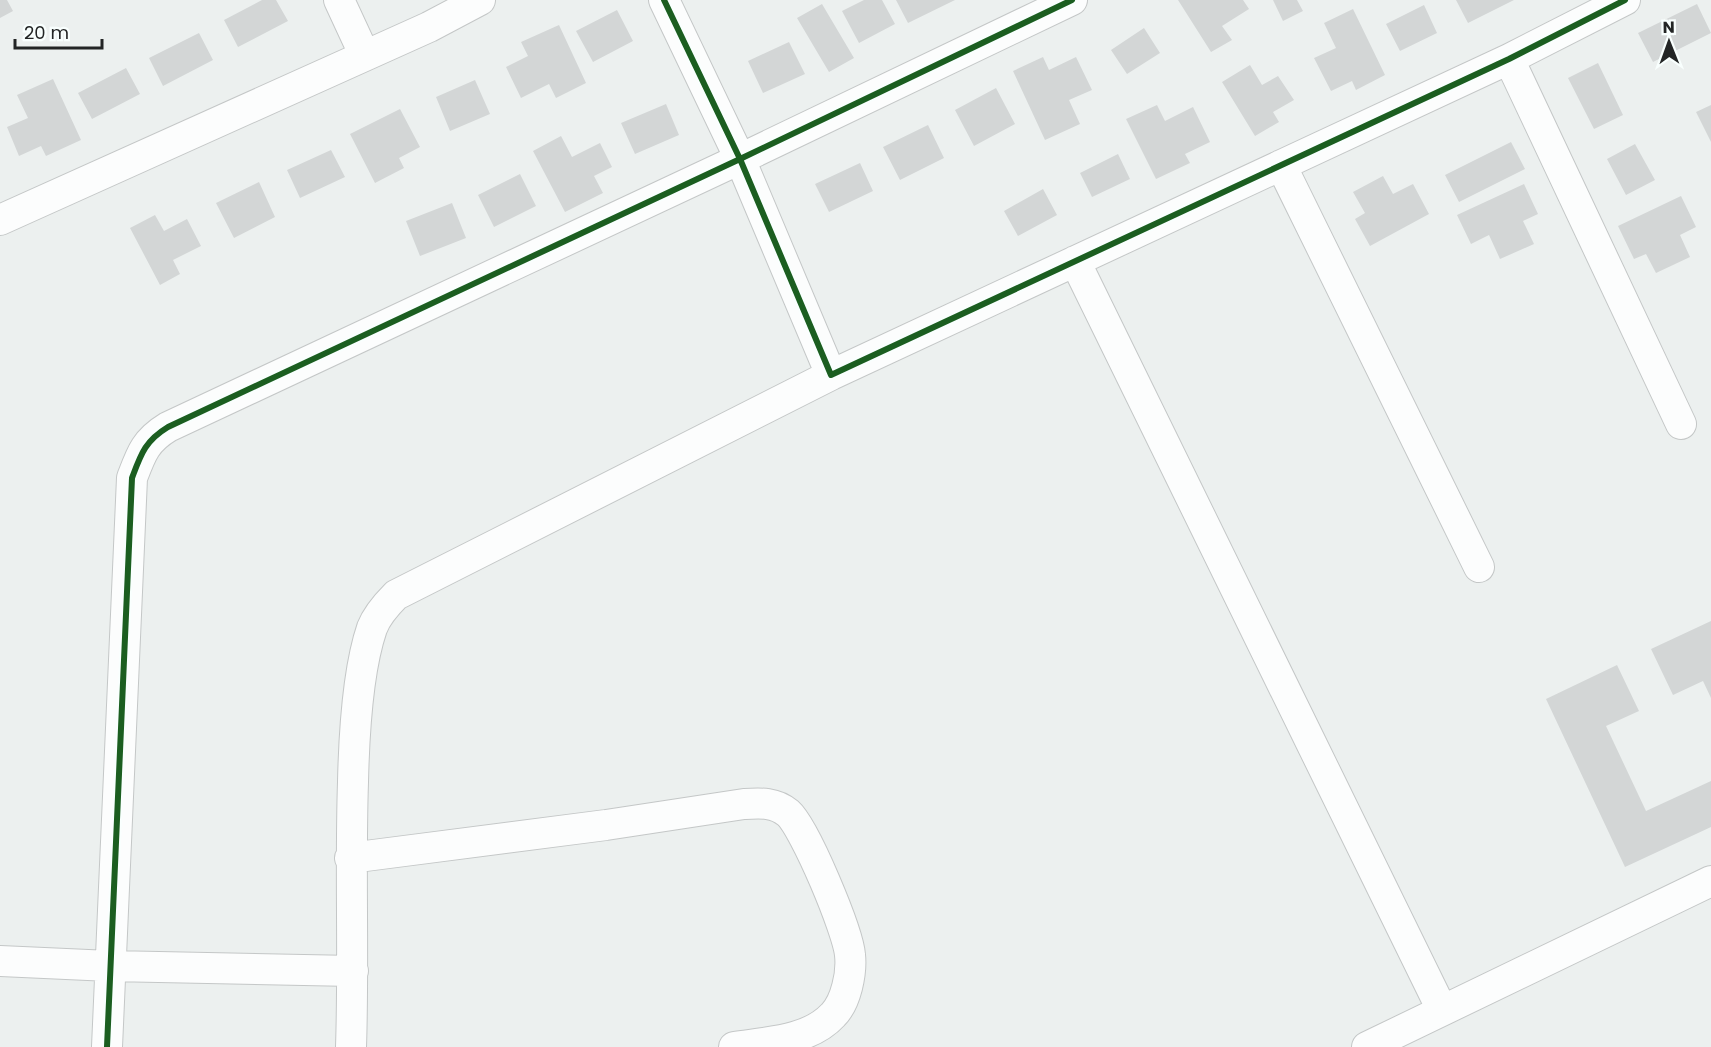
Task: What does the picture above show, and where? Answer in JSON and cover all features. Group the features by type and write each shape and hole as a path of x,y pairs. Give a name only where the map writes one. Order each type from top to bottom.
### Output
{"street":[{"path":"339,0 364,54"},
{"path":"0,220 364,54 429,27 480,0"},
{"path":"664,0 740,159 831,375"},
{"path":"107,1047 132,478 142,452 153,437 189,417 740,159 1072,0"},
{"path":"351,1047 353,971 350,858 354,736 365,654 373,627 383,609 396,595 831,375 1509,58 1625,0"},
{"path":"1509,58 1681,424"},
{"path":"1281,165 1479,567"},
{"path":"1075,261 1442,1010"},
{"path":"350,858 606,825 744,804 776,805 794,820 816,862 848,939 851,958 850,973 843,998 834,1015 817,1028 792,1038 734,1047"},
{"path":"1367,1047 1711,881"},
{"path":"0,961 110,966 353,971"}],"building":[{"path":"0,0 7,0 13,11 0,18"},
{"path":"262,0 276,0 288,21 238,47 224,20"},
{"path":"864,0 882,0 895,24 859,43 842,11"},
{"path":"896,0 955,0 908,23"},
{"path":"1178,0 1243,0 1249,9 1222,26 1232,40 1211,52"},
{"path":"1273,0 1297,0 1303,11 1283,21"},
{"path":"1456,0 1514,0 1468,23"},
{"path":"822,4 854,58 829,72 797,18"},
{"path":"1697,4 1711,33 1653,62 1638,33"},
{"path":"1424,5 1437,33 1400,51 1386,24"},
{"path":"1353,9 1385,75 1356,90 1352,81 1331,91 1314,58 1336,48 1324,23"},
{"path":"617,10 633,41 593,62 576,31"},
{"path":"559,25 586,83 556,98 549,84 521,98 506,67 528,56 521,42"},
{"path":"1144,28 1160,53 1127,74 1111,50"},
{"path":"199,33 213,60 163,86 149,58"},
{"path":"789,42 805,74 763,93 748,61"},
{"path":"1043,57 1049,70 1076,57 1092,90 1069,100 1080,124 1045,140 1013,71"},
{"path":"1598,63 1623,115 1594,129 1568,78"},
{"path":"1250,65 1262,85 1278,76 1294,100 1273,112 1279,122 1255,136 1222,82"},
{"path":"126,68 140,94 92,119 78,93"},
{"path":"53,79 81,140 46,156 41,146 19,156 7,127 28,118 17,95"},
{"path":"475,80 490,114 450,131 436,97"},
{"path":"996,88 1015,124 974,146 955,110"},
{"path":"666,104 679,135 635,154 621,123"},
{"path":"1157,105 1165,121 1193,107 1210,142 1185,154 1190,163 1156,179 1126,119"},
{"path":"1711,105 1711,142 1696,112"},
{"path":"400,109 420,147 399,158 404,168 375,183 350,134"},
{"path":"928,125 944,158 900,180 883,147"},
{"path":"561,136 572,157 600,143 612,167 594,176 603,193 565,212 533,151"},
{"path":"1511,142 1525,169 1459,202 1445,175"},
{"path":"1635,144 1655,180 1626,195 1607,159"},
{"path":"331,150 345,177 300,198 287,170"},
{"path":"1118,154 1130,179 1092,197 1080,173"},
{"path":"860,163 873,191 829,212 815,184"},
{"path":"520,174 536,206 494,227 478,195"},
{"path":"1383,176 1393,194 1413,184 1429,214 1370,246 1355,219 1365,213 1353,192"},
{"path":"259,182 275,217 234,238 216,203"},
{"path":"1524,184 1538,214 1523,221 1534,244 1500,259 1489,235 1471,244 1457,215"},
{"path":"1043,189 1057,215 1018,236 1004,211"},
{"path":"1681,196 1696,227 1680,235 1690,257 1656,273 1646,254 1634,259 1618,226"},
{"path":"452,203 466,238 420,256 406,221"},
{"path":"155,215 164,231 187,219 201,246 173,260 180,274 160,285 130,228"},
{"path":"1711,621 1711,698 1703,681 1673,695 1651,649"},
{"path":"1617,665 1639,711 1606,726 1646,811 1711,781 1711,827 1625,867 1546,699"}],"cycle path":[{"path":"664,0 740,159 831,375 1509,59 1625,0"},
{"path":"107,1047 132,478 141,455 149,443 168,427 740,159 1072,0"}]}
